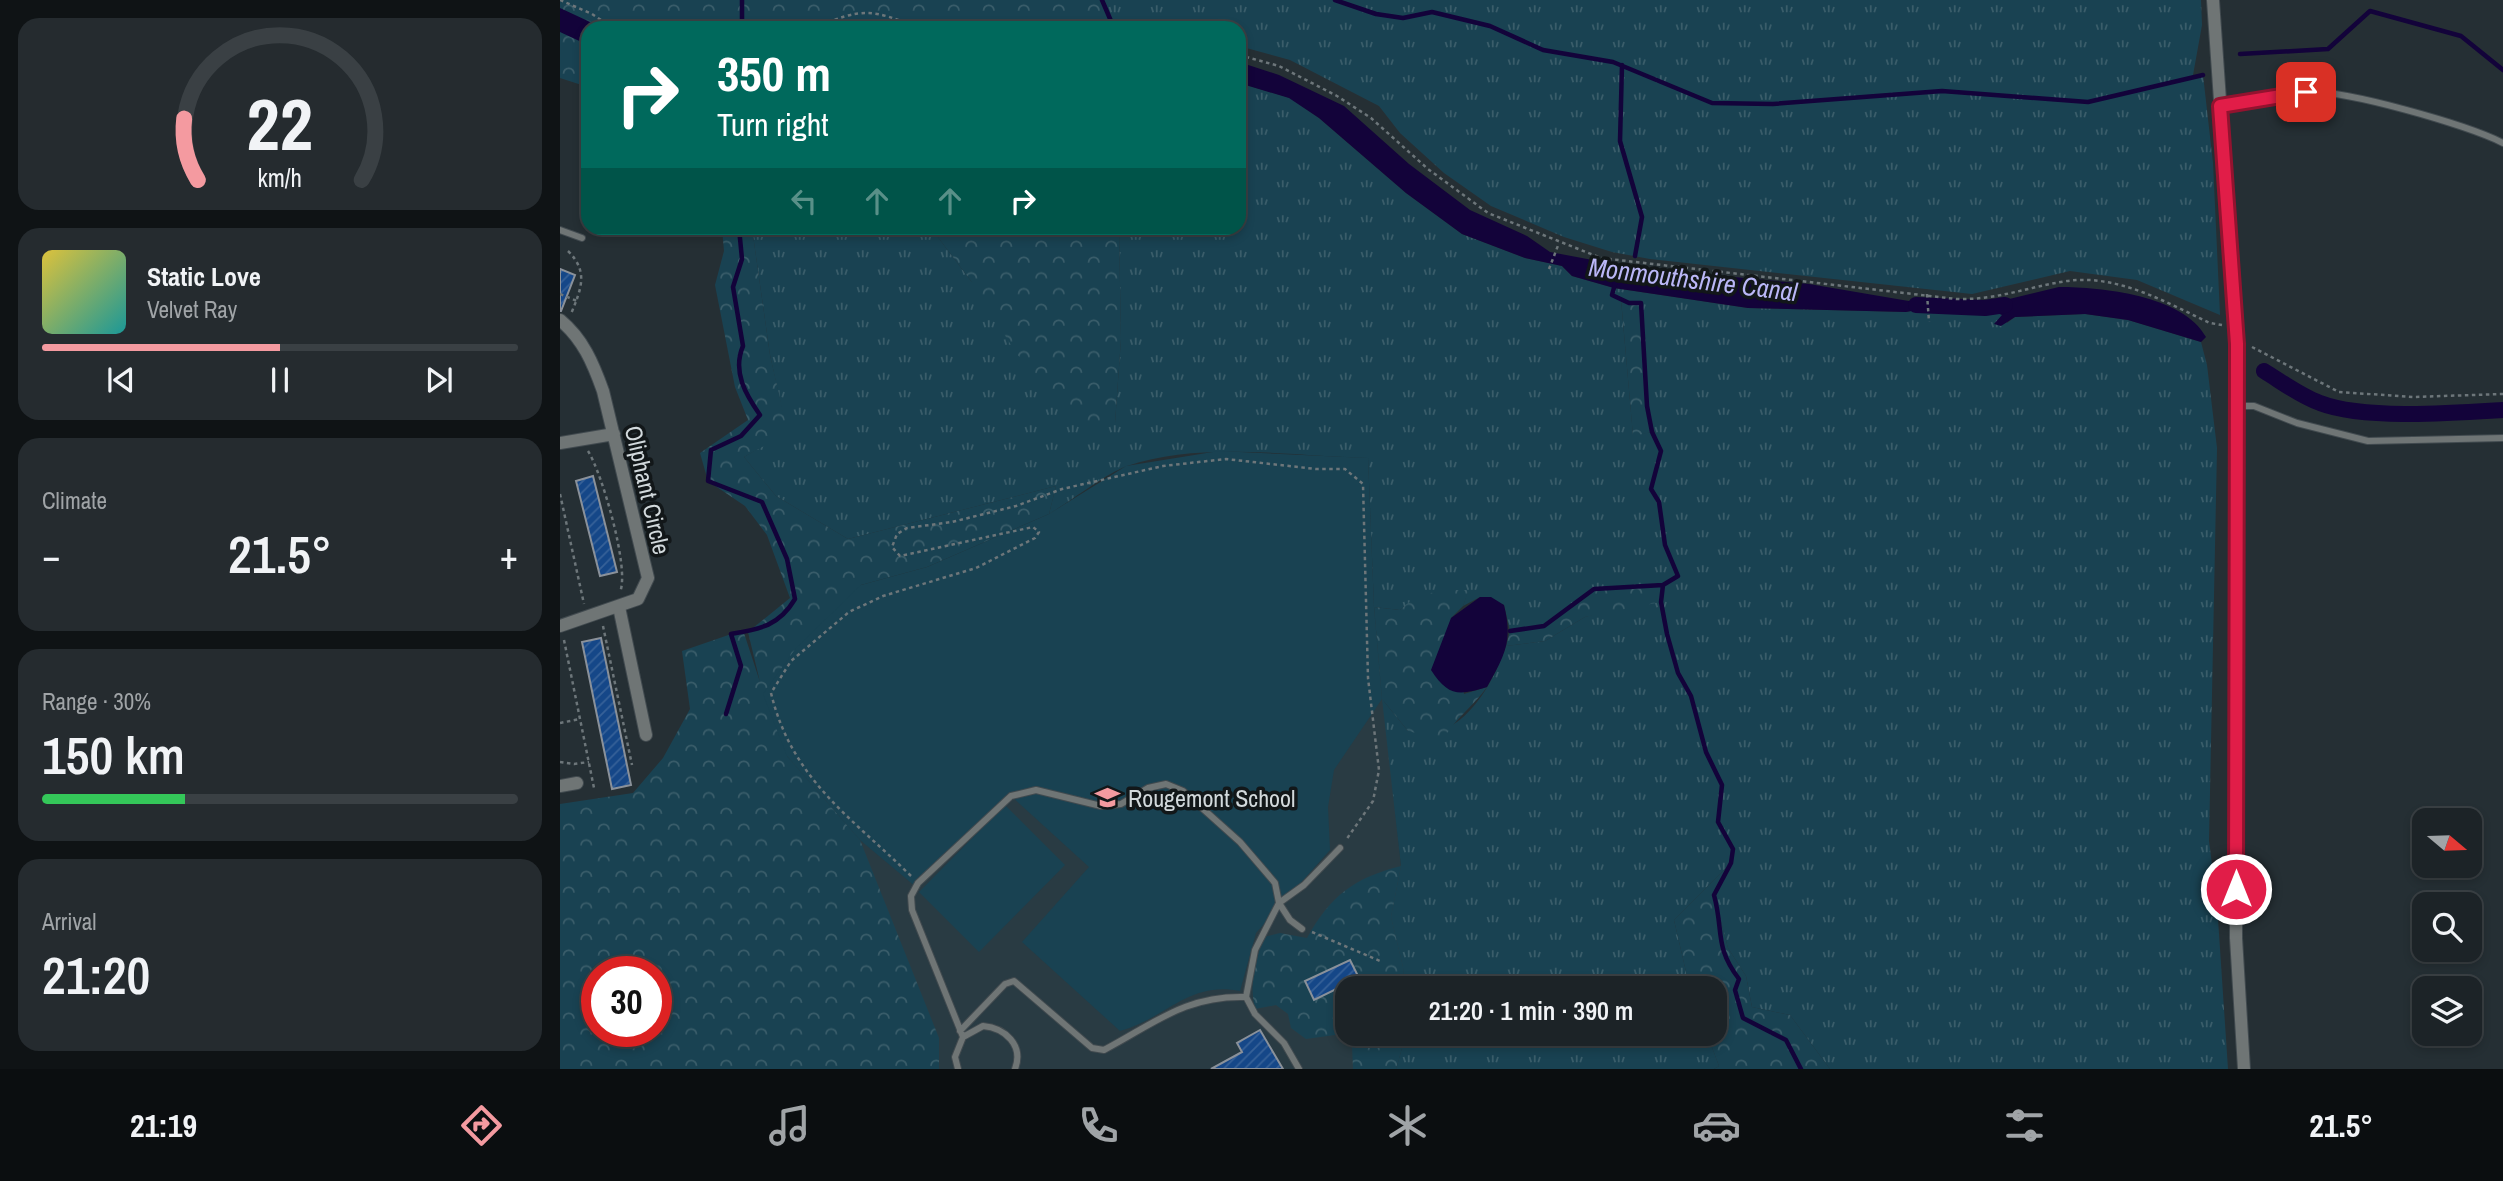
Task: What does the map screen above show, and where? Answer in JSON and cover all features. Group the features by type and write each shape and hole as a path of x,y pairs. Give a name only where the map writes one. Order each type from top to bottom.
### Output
{"street":[{"path":"2213,0 2237,344 2236,937 2245,1069"},
{"name":"Oliphant Circle","path":"561,625 638,600 648,578 614,433 592,361 576,333 563,322"},
{"path":"560,443 614,433"},
{"path":"611,610 646,735"},
{"path":"560,786 577,783"}],"lane":[{"path":"2220,106 2306,92 2332,93 2456,124 2503,143"},
{"path":"560,230 582,238"},
{"path":"2237,406 2254,406 2297,423 2368,441 2503,438"},
{"path":"962,1034 912,911 911,896 918,883 1011,796 1036,790 1101,806 1121,804 1148,788 1167,784 1183,791 1240,842 1275,883 1279,903 1290,920 1302,929"},
{"path":"1299,1069 1284,1042 1255,1014 1246,997 1255,950 1279,903 1304,885 1340,848"},
{"path":"958,1069 955,1057 962,1034 1004,984 1014,981 1092,1048 1104,1050 1195,1001 1220,996 1246,997"},
{"path":"962,1034 983,1026 1004,1032 1014,1043 1017,1054 1015,1069"}],"path":[{"path":"560,0 602,21"},
{"path":"832,21 866,11 885,14 902,21"},
{"path":"1246,57 1279,66 1337,96 1371,118 1466,199 1488,214 1601,258 1977,299 2000,298 2070,281 2105,281 2160,299 2210,323 2235,326"},
{"path":"1549,269 1559,242"},
{"path":"563,322 577,301 583,285 577,260 568,251"},
{"path":"560,294 577,301"},
{"path":"1927,294 1929,322"},
{"path":"2237,344 2258,349 2340,392 2413,397 2503,394"},
{"path":"581,439 601,478 624,575 611,610 632,765"},
{"path":"918,883 844,815 797,761 776,717 771,693 791,661 849,612 883,596 976,568 1035,538 1039,532 1033,527 900,556 891,547 897,534 907,528 952,522 1016,506 1062,489 1163,466 1226,459 1345,469 1363,484 1368,678 1379,770 1373,801 1340,848"},
{"path":"560,494 587,617"},
{"path":"561,625 594,788"},
{"path":"560,723 580,719"},
{"path":"560,762 574,765 589,762"},
{"path":"1302,929 1328,937 1380,961"}],"shaded area":[{"name":"Rougemont School","path":"1368,458 1374,607 1401,866 1404,976 1335,976 1335,1046 1403,1046 1396,1069 939,1069 787,756 1049,514 1092,488"}],"green space":[{"path":"560,0 1102,0 1111,21 581,21 581,85 560,78"},
{"path":"1102,0 2201,0 2202,25 2193,75 2203,75 2213,163 2220,315 2137,280 2070,271 1972,294 1650,259 1612,252 1564,237 1491,206 1444,173 1400,133 1379,106 1290,60 1246,48 1246,21 1111,21"},
{"path":"1246,85 1290,98 1319,118 1406,193 1462,234 1525,258 1562,266 1572,276 1614,288 1748,308 1906,312 1938,306 1985,308 2003,315 2007,323 2015,317 2085,314 2128,320 2201,342 2207,365 2217,448 2209,841 2217,904 2228,1069 1830,1069 1790,1015 1752,1007 1746,976 1728,948 1714,895 1729,865 1674,920 1687,976 1403,976 1391,917 1401,866 1382,699 1408,731 1447,728 1461,719 1478,701 1506,646 1545,641 1585,617 1614,609 1594,589 1544,626 1510,631 1504,605 1480,597 1463,606 1468,591 1432,593 1416,599 1400,610 1374,607 1368,458 1215,452 1155,458 1118,470 1049,514 1056,486 848,539 776,496 744,457 787,432 770,355 753,235 936,235 971,281 1115,423 1121,339 1119,235 1246,235","holes":["1621,300 1641,304 1647,406 1658,444 1652,432 1633,435"]},
{"path":"723,235 753,235 770,355 788,433 744,457 776,496 848,539 1056,486 1049,514 927,567 861,585 787,756 860,840 939,1038 939,1069 560,1069 560,804 633,793 663,758 690,709 682,651 743,630 760,682 748,632 790,598 767,535 745,506 708,481 700,453 748,420 735,387 715,285 724,251"},
{"path":"936,235 1119,235 1121,339 1115,423 1093,431 1054,396 1016,353 971,281"},
{"path":"1621,299 1641,303 1647,406 1652,432 1633,436"},
{"name":"Rougemont School","path":"1219,451 1368,458 1374,607 1382,699 1334,770 1328,807 1330,850 1256,933 1240,991 1206,991 1120,1031 1022,942 1089,867 1011,796 916,887 860,840 787,756 763,694 796,648 861,585 927,567 1049,514 1126,466"},
{"path":"1663,585 1661,602 1585,617 1545,641 1506,646 1510,631 1544,626 1594,589"},
{"path":"1443,590 1469,590 1463,606 1451,618 1464,694 1487,687 1443,740 1408,731 1382,699 1374,607 1400,610 1415,597"},
{"path":"1005,805 1065,865 979,952 919,892"},
{"path":"1731,863 1714,895 1728,948 1746,976 1752,1007 1790,1015 1830,1069 1714,1069 1719,1066 1712,1046 1727,1046 1727,976 1687,976 1674,920"},
{"path":"1401,866 1391,917 1403,976 1335,976 1335,1035 1306,1039 1291,1028 1288,1014 1276,1005 1255,1009 1253,981 1264,937 1280,933 1307,938 1325,910 1345,890 1384,871"},
{"path":"1352,1046 1403,1046 1396,1069 1353,1069"},
{"path":"1403,1046 1712,1046 1719,1066 1714,1069 1396,1069"}],"water":[{"path":"560,8 588,21 581,21 581,42 560,32"},
{"path":"1246,64 1279,75 1344,106 1409,164 1470,210 1527,236 1550,252 1635,268 1809,284 1938,306 1906,312 1748,308 1614,288 1572,276 1562,266 1525,258 1462,234 1406,193 1319,118 1289,98 1246,85"},
{"path":"2059,287 2140,296 2179,311 2195,323 2206,337 2201,342 2128,320 2085,314 2015,317 2001,326 1994,324 2002,315 1985,308 2001,301"},
{"path":"1480,597 1491,597 1504,605 1508,628 1506,648 1487,687 1454,692 1443,685 1431,670 1451,618"}],"building":[{"path":"560,269 575,275 561,311 560,311"},
{"path":"593,476 617,572 600,576 576,481"},
{"path":"601,638 631,785 612,789 582,642"},
{"path":"1350,960 1358,976 1335,976 1335,990 1314,1000 1305,981"},
{"path":"1260,1030 1283,1069 1211,1069 1242,1052 1237,1043"}],"waterway":[{"path":"742,0 742,21"},
{"path":"1102,0 1111,21"},
{"path":"1335,0 1376,14 1403,18 1432,12 1490,26 1543,50 1613,62 1712,103 1773,104 1942,91 2088,102 2203,75"},
{"path":"2240,54 2328,49 2370,11 2461,36 2503,70"},
{"path":"1622,65 1620,141 1642,217 1635,256"},
{"path":"726,714 741,666 731,634 768,625 782,615 795,599 787,559 762,502 708,481 711,450 741,436 760,415 742,383 740,374 743,346 733,287 742,259 740,235"},
{"path":"1510,631 1544,626 1594,589 1663,585 1678,576 1665,545 1659,502 1651,489 1661,451 1652,432 1647,406 1641,303 1629,303 1612,295 1615,284"},
{"name":"Monmouthshire Canal","path":"1916,305 1985,308 2005,305"},
{"name":"Monmouthshire Canal","path":"2264,371 2305,397 2360,412 2410,414 2503,410"},
{"path":"1663,585 1661,602 1667,634 1678,673 1691,696 1706,752 1722,785 1718,822 1733,849 1731,863 1714,895 1723,948 1739,979 1735,990 1743,1018 1786,1040 1801,1069"}],"place":[{"name":"Rougemont School","path":"1108,798"}],"route":[{"path":"2236,889 2237,344 2220,106 2306,92"}]}
